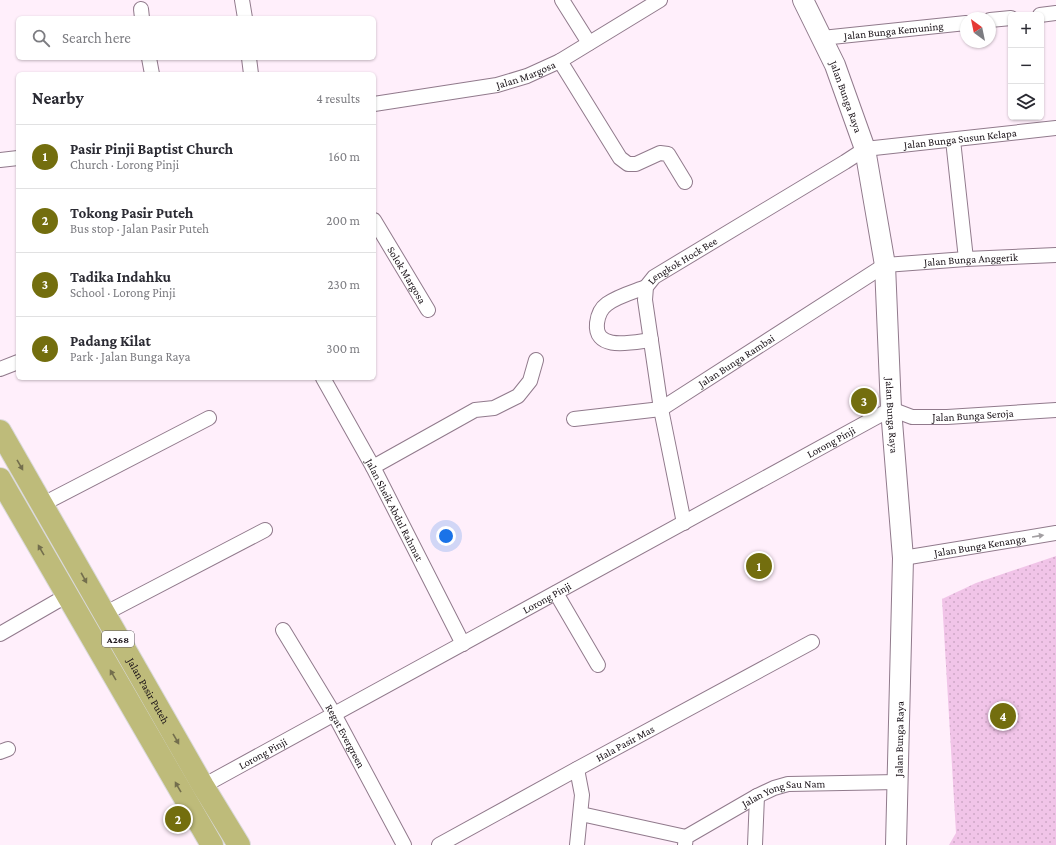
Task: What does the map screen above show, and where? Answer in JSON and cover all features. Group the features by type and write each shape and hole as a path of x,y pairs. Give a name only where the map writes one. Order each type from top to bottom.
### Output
{"main road":[{"name":"Jalan Bunga Raya","path":"803,0 835,65 865,149 885,265 892,410 903,558 896,845"},
{"name":"Jalan Pasir Puteh","path":"0,431 203,786 239,845"},
{"name":"Jalan Pasir Puteh","path":"0,479 66,596 212,845"}],"street":[{"path":"242,0 244,16"},
{"path":"562,0 590,43"},
{"name":"Jalan Margosa","path":"376,104 497,85 527,76 560,61 660,0"},
{"path":"1044,14 1056,13"},
{"path":"996,19 1008,18"},
{"name":"Jalan Bunga Kemuning","path":"822,38 960,24"},
{"path":"149,60 152,72"},
{"path":"249,60 251,72"},
{"path":"560,61 620,158 628,164 636,164 660,153 668,154 685,182"},
{"name":"Jalan Bunga Susun Kelapa","path":"865,149 1056,128"},
{"path":"953,140 966,259"},
{"name":"Lengkok Hock Bee","path":"684,523 661,409 645,300 646,287 654,277 865,149"},
{"path":"0,160 16,158"},
{"name":"Solok Margosa","path":"376,223 428,310"},
{"name":"Jalan Bunga Anggerik","path":"885,265 966,259 1056,255"},
{"name":"Jalan Bunga Rambai","path":"574,419 661,409 885,265"},
{"path":"646,287 617,298 606,305 600,312 596,327 599,336 604,341 619,344 651,340"},
{"path":"373,467 475,410 494,408 518,396 530,381 536,360"},
{"path":"0,369 16,363"},
{"name":"Jalan Sheik Abdul Rahmat","path":"324,380 373,467 463,644"},
{"name":"Jalan Bunga Seroja","path":"892,410 912,417 947,417 1056,410"},
{"name":"Lorong Pinji","path":"203,786 892,410"},
{"path":"43,504 209,418"},
{"path":"104,614 265,530"},
{"name":"Jalan Bunga Kenanga","path":"903,558 1056,533"},
{"path":"556,593 598,665"},
{"path":"0,634 66,596"},
{"name":"Regat Evergreen","path":"283,630 334,714 404,845"},
{"name":"Hala Pasir Mas","path":"440,845 812,642"},
{"path":"577,769 582,795 577,845"},
{"name":"Jalan Yong Sau Nam","path":"685,841 757,796 774,788 788,784 898,782"},
{"path":"755,845 757,796"},
{"path":"581,814 685,841"}],"shaded area":[{"path":"1056,556 1056,845 949,845 956,833 942,599 976,583"}],"place":[{"name":"Tadika Indahku","path":"864,401"},
{"name":"Pasir Pinji Baptist Church","path":"759,566"},
{"name":"Padang Kilat","path":"1003,716"},
{"name":"Tokong Pasir Puteh","path":"178,819"}]}
